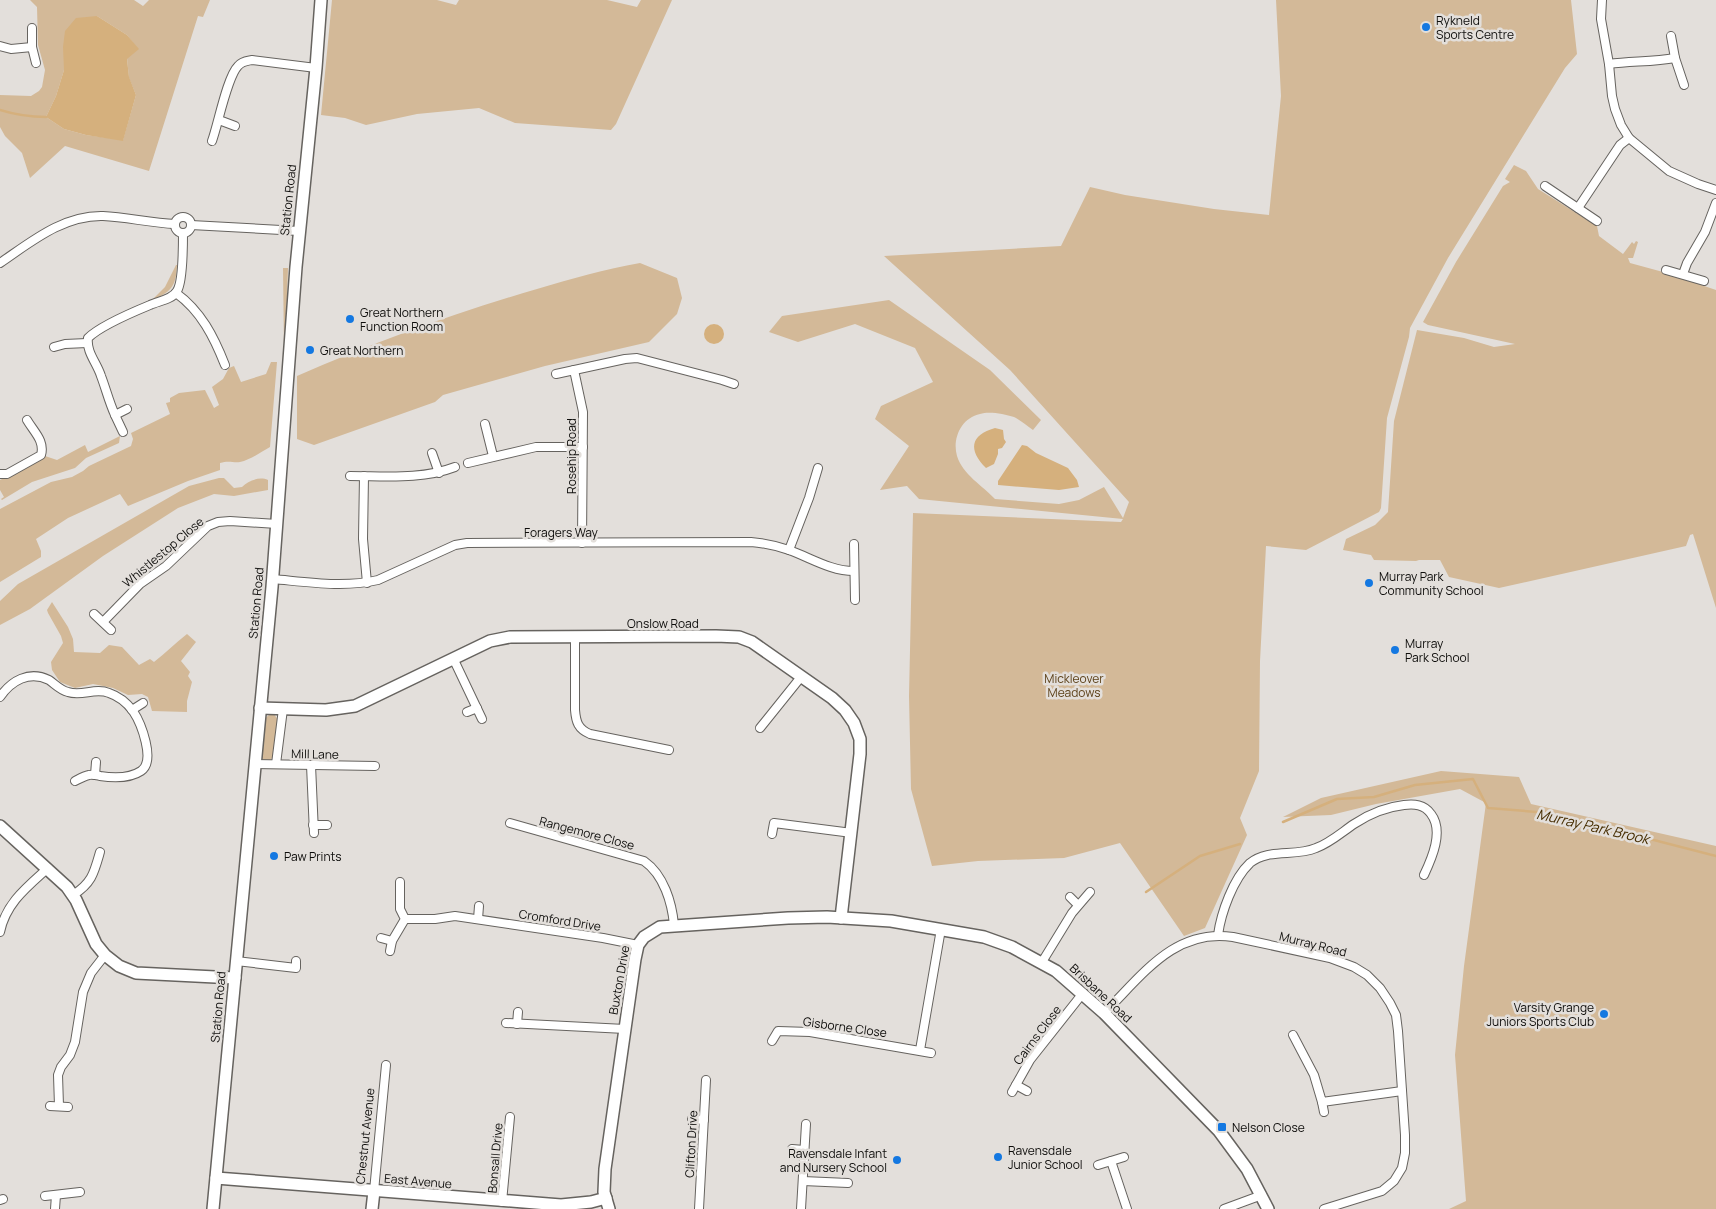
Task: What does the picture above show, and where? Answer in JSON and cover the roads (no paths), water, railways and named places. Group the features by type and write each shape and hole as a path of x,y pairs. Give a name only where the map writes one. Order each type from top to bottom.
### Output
{"street":[{"name":"Station Road","path":"213,1209 277,524 299,231 321,0"},
{"path":"1602,0 1601,19 1615,109 1621,125 1629,138 1669,171 1716,190"},
{"path":"32,28 32,47 36,63"},
{"path":"1671,36 1675,58 1684,85"},
{"path":"0,46 11,49 32,47"},
{"path":"1609,64 1656,62 1675,58"},
{"path":"212,141 230,80 237,66 252,60 316,68"},
{"path":"219,120 235,126"},
{"path":"1578,208 1620,145 1629,138"},
{"path":"1545,186 1597,221"},
{"path":"1683,274 1687,263 1705,232 1716,203"},
{"path":"0,263 58,225 82,218 106,217 158,224 175,224"},
{"path":"182,233 176,229 175,224 178,218 188,219 191,225"},
{"path":"191,225 299,231"},
{"path":"182,233 188,231 191,225"},
{"path":"123,432 92,357 87,343 88,338 93,333 148,306 170,298 176,293 180,278 182,233"},
{"path":"1666,270 1704,281"},
{"path":"176,293 196,310 216,344 225,365"},
{"path":"54,347 65,344 87,343"},
{"path":"556,374 637,358 704,374 734,384"},
{"name":"Rosehip Road","path":"574,370 583,412 582,543"},
{"path":"115,415 127,409"},
{"path":"0,474 7,474 41,455 43,448 41,440 27,420"},
{"path":"485,424 493,456"},
{"path":"468,463 536,447 583,447"},
{"path":"432,453 439,473"},
{"path":"350,476 423,476 455,467"},
{"path":"789,550 809,498 818,468"},
{"path":"364,476 363,539 367,583"},
{"name":"Whistlestop Close","path":"103,622 140,584 166,566 208,526 218,522 230,521 277,524"},
{"name":"Foragers Way","path":"272,579 348,584 367,583 378,580 455,545 467,543 751,542 768,544 789,550 833,568 854,571"},
{"path":"854,544 855,600"},
{"path":"94,614 111,630"},
{"path":"576,637 576,718 580,728 590,734 669,750"},
{"name":"Onslow Road","path":"260,708 335,710 355,706 453,658 498,639 576,637 739,638 752,642 839,704 851,717 857,730 860,754 841,918"},
{"path":"453,658 482,719"},
{"path":"0,697 14,681 36,676 69,693 106,692 124,701 132,710 141,727 146,744 147,760 145,767 139,772 128,776 88,775 75,781"},
{"path":"760,728 801,677"},
{"path":"132,710 143,703"},
{"path":"467,712 476,708"},
{"path":"276,764 283,710"},
{"path":"759,715 766,720"},
{"path":"656,747 658,738"},
{"path":"95,775 96,762"},
{"name":"Mill Lane","path":"254,764 375,766"},
{"path":"311,765 314,829 326,825"},
{"path":"1218,935 1220,920 1232,892 1241,874 1251,863 1265,855 1297,853 1322,846 1363,818 1382,810 1415,805 1423,807 1432,814 1436,825 1436,841 1424,875"},
{"name":"Rangemore Close","path":"510,823 644,861 655,872 662,883 673,915 674,925"},
{"path":"772,834 774,823 852,833"},
{"path":"0,826 62,881 73,895 93,938 105,955 125,969 136,973 234,978"},
{"path":"73,895 90,881 100,852"},
{"path":"0,932 4,917 14,901 48,868"},
{"path":"390,951 392,941 405,919 400,909 400,882"},
{"path":"1042,962 1062,927 1090,892"},
{"path":"1070,897 1078,905"},
{"path":"478,919 479,906"},
{"name":"Cromford Drive","path":"405,919 435,919 455,916 638,945"},
{"name":"Buxton Drive","path":"607,1204 604,1176 638,945 644,937 656,929 674,925 788,918 841,918"},
{"name":"Brisbane Road","path":"841,918 941,929 998,941 1042,962 1066,978 1084,993 1219,1131 1241,1159 1268,1209"},
{"path":"920,1050 941,929"},
{"name":"Murray Road","path":"1104,1013 1170,950 1196,938 1218,935 1330,958 1354,967 1367,975 1380,988 1396,1015 1405,1153 1402,1168 1394,1181 1382,1191 1324,1209"},
{"path":"381,938 392,941"},
{"path":"59,1106 58,1075 61,1067 70,1055 75,1042 82,992 91,973 105,955"},
{"path":"236,961 296,968 296,962"},
{"name":"Cairns Close","path":"1012,1092 1030,1060 1084,993"},
{"path":"517,1024 518,1012"},
{"path":"506,1023 625,1029"},
{"name":"Gisborne Close","path":"772,1041 778,1031 810,1032 931,1053"},
{"path":"1293,1035 1314,1076 1324,1112"},
{"name":"Chestnut Avenue","path":"372,1209 386,1065"},
{"name":"Clifton Drive","path":"699,1209 706,1080"},
{"path":"1016,1084 1027,1090"},
{"path":"1322,1102 1402,1090"},
{"path":"50,1106 68,1107"},
{"name":"Bonsall Drive","path":"502,1202 510,1117"},
{"path":"692,1119 704,1120"},
{"path":"801,1209 806,1124"},
{"path":"792,1150 804,1150"},
{"path":"1098,1165 1124,1157"},
{"path":"1112,1160 1127,1209"},
{"name":"East Avenue","path":"216,1178 502,1202 561,1205 582,1203 607,1204"},
{"path":"804,1181 848,1183"},
{"path":"45,1196 80,1192"},
{"path":"55,1209 56,1195"},
{"path":"1224,1209 1262,1195"}],"waterway":[{"path":"0,110 34,117 46,117"},
{"name":"Murray Park Brook","path":"1283,822 1337,799 1374,797 1415,785 1473,779 1488,808 1549,813 1716,856"},
{"name":"Murray Park Brook","path":"1146,892 1200,856 1240,844"}],"place":[{"name":"Rykneld Sports Centre","path":"1426,27"},
{"name":"Great Northern Function Room","path":"350,319"},
{"name":"Great Northern","path":"310,350"},
{"name":"Murray Park Community School","path":"1369,583"},
{"name":"Murray Park School","path":"1395,650"},
{"name":"Paw Prints","path":"274,856"},
{"name":"Varsity Grange Juniors Sports Club","path":"1604,1014"},
{"name":"Nelson Close","path":"1222,1127"},
{"name":"Ravensdale Junior School","path":"998,1157"},
{"name":"Ravensdale Infant and Nursery School","path":"897,1160"}],"park label":[{"name":"Mickleover Meadows","path":"1074,685"}]}
